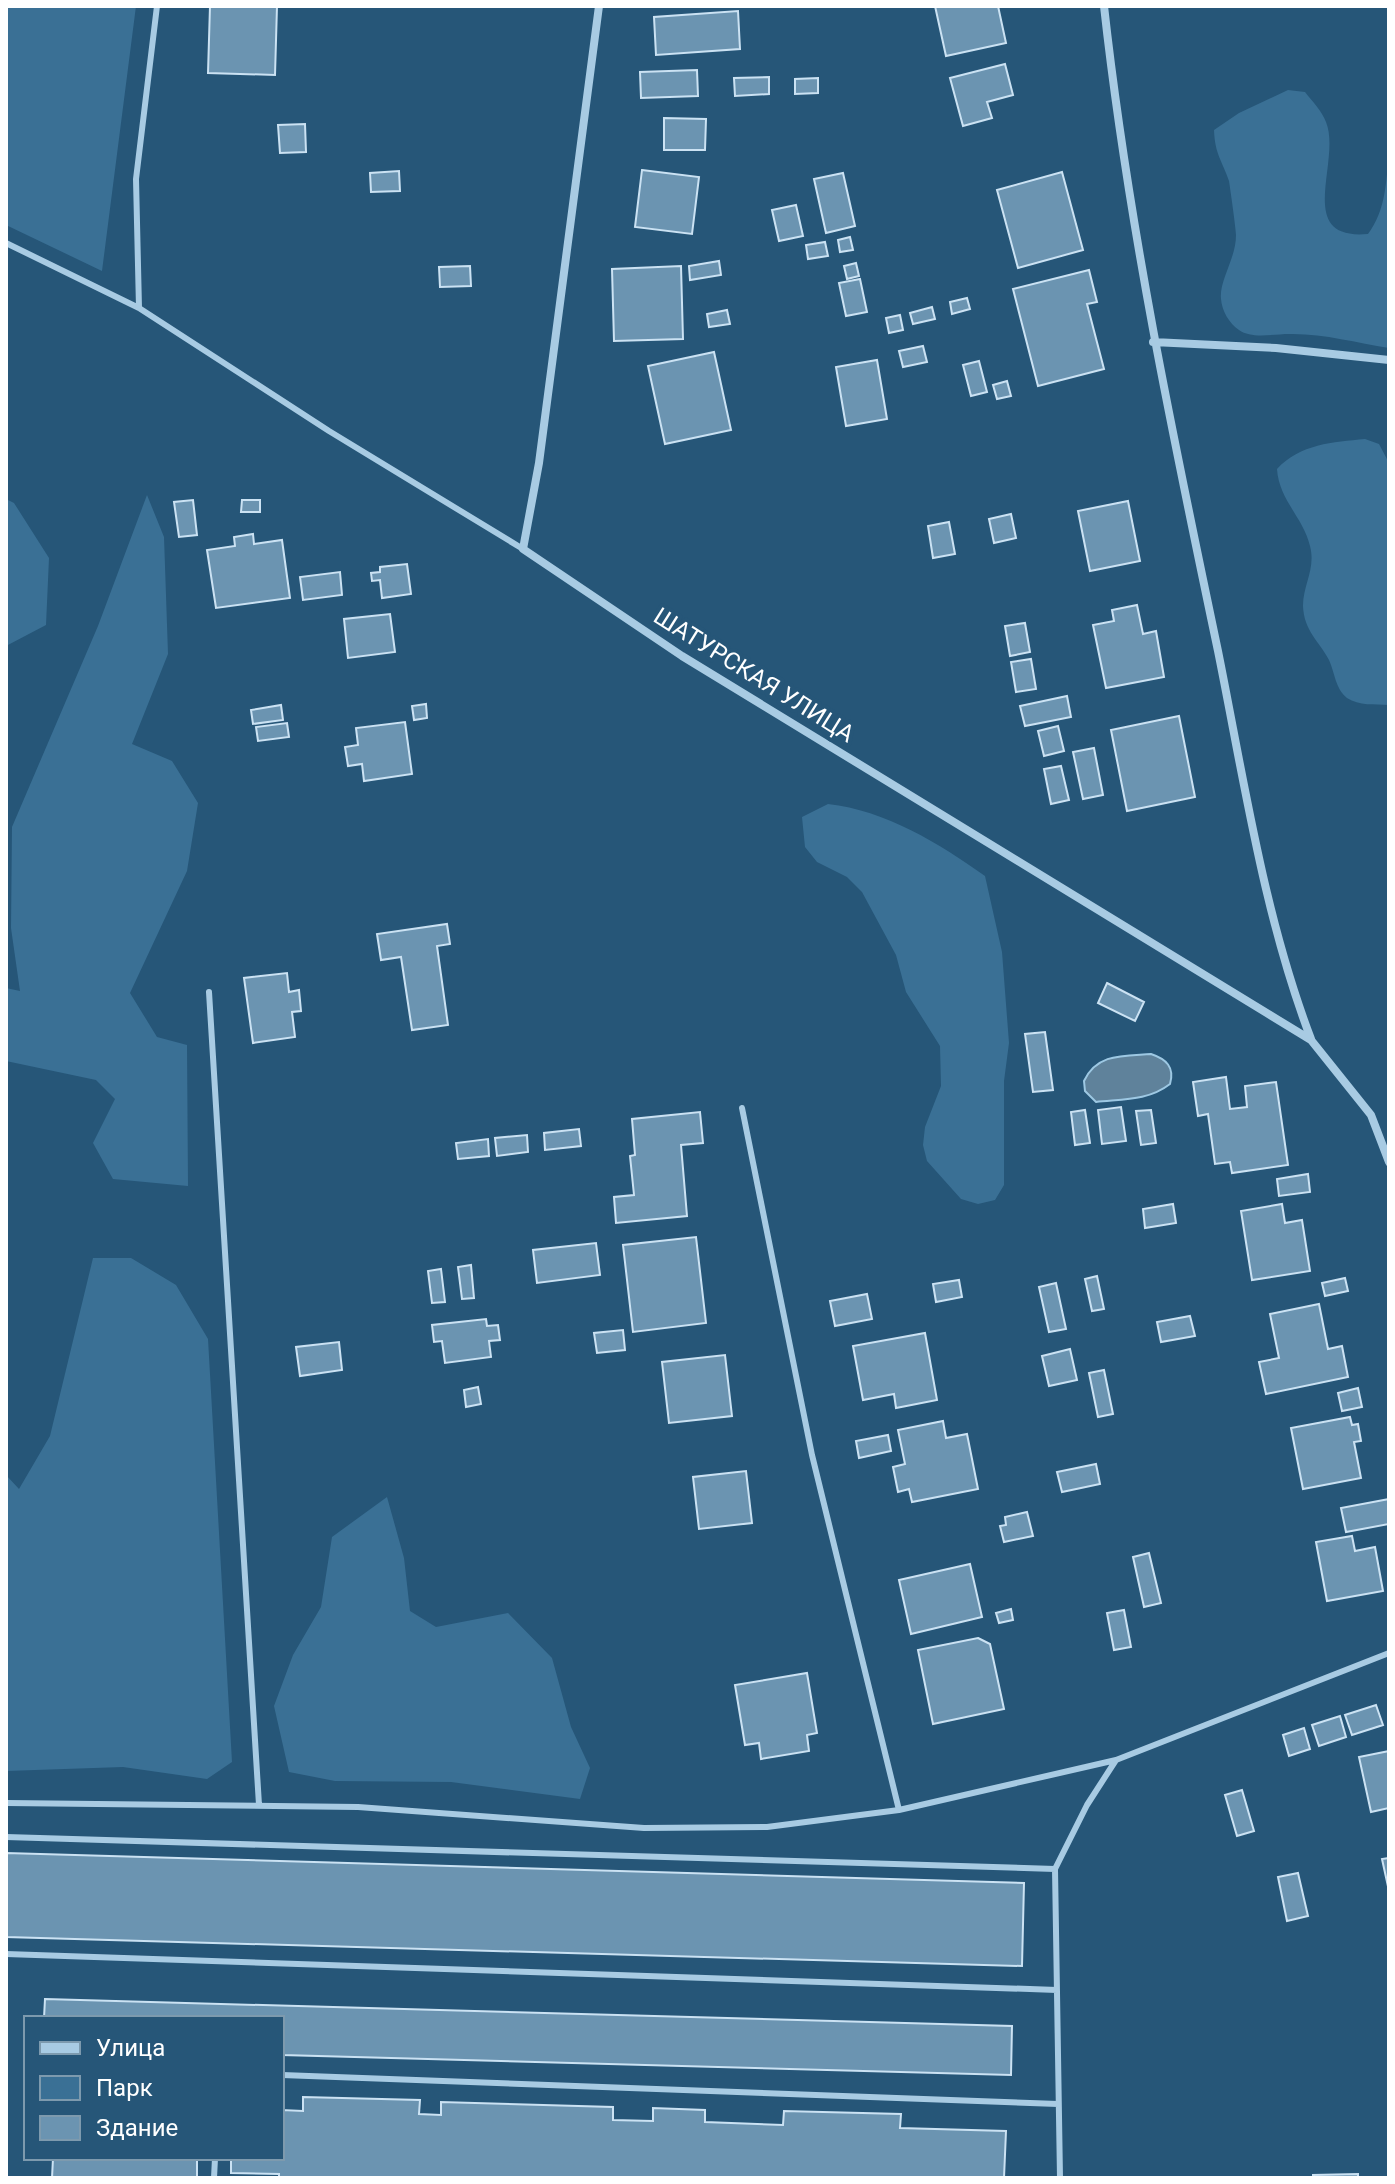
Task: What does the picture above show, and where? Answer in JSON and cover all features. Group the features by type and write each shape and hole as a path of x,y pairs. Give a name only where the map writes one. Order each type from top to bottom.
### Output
{"street":[{"path":"523,549 539,463 599,6"},
{"path":"1104,6 1153,342 1257,842 1291,986 1311,1040"},
{"path":"1153,342 1276,348 1389,360"},
{"name":"ШАТУРСКАЯ УЛИЦА","path":"523,549 682,656 1311,1040 1371,1115 1389,1162"}],"lane":[{"path":"139,308 136,179 157,6"},
{"path":"6,243 139,308 329,431 523,549"},
{"path":"209,992 259,1805"},
{"path":"742,1108 812,1455 899,1810"},
{"path":"6,1803 358,1807 644,1828 767,1827 899,1810 1116,1760 1389,1653"},
{"path":"1060,2178 1055,1869 1087,1805 1116,1760"},
{"path":"6,1837 1055,1869"},
{"path":"6,1954 1057,1990"},
{"path":"284,2075 1058,2104"}],"green space":[{"path":"6,6 136,6 102,271 6,225"},
{"path":"1288,90 1305,92 1326,122 1329,157 1326,212 1332,225 1345,233 1368,234 1374,225 1382,205 1389,153 1389,348 1317,335 1251,335 1235,327 1224,312 1221,292 1236,235 1229,181 1217,152 1214,130 1239,113"},
{"path":"1365,439 1379,444 1389,463 1389,705 1362,703 1347,698 1338,685 1329,660 1309,629 1303,606 1311,562 1310,546 1282,490 1277,469 1307,449"},
{"path":"147,495 164,537 168,654 132,744 172,761 198,803 187,871 130,993 157,1037 187,1045 188,1186 113,1179 93,1143 115,1099 96,1080 6,1061 6,988 20,991 11,928 12,827 98,626"},
{"path":"6,499 14,503 49,558 46,625 6,646"},
{"path":"828,804 870,813 911,830 985,876 1002,952 1009,1043 1004,1081 1004,1185 995,1200 978,1204 961,1199 927,1161 923,1145 925,1127 941,1086 940,1046 906,992 896,955 862,892 847,877 817,862 805,847 802,817"},
{"path":"93,1258 131,1258 176,1285 208,1339 232,1762 207,1779 123,1767 6,1771 6,1475 19,1489 50,1436"},
{"path":"387,1497 404,1558 410,1611 436,1627 508,1613 552,1658 571,1727 590,1768 580,1799 451,1782 335,1781 289,1772 274,1706 293,1655 321,1607 332,1537"}],"shaded area":[{"path":"1151,1054 1161,1058 1170,1068 1170,1084 1162,1090 1134,1098 1096,1102 1085,1091 1084,1081 1096,1065 1121,1056"}],"building":[{"path":"210,6 277,6 275,75 208,73"},
{"path":"935,6 998,6 1006,43 946,56"},
{"path":"738,11 740,49 656,55 654,17"},
{"path":"1005,64 1013,95 987,102 992,118 963,126 950,78"},
{"path":"697,70 698,96 641,98 640,72"},
{"path":"769,77 769,94 735,96 734,78"},
{"path":"818,78 818,93 795,94 795,79"},
{"path":"664,118 706,119 705,150 664,150"},
{"path":"305,124 306,152 280,153 278,125"},
{"path":"642,170 699,177 692,234 635,227"},
{"path":"399,171 400,191 371,192 370,173"},
{"path":"1062,172 1083,250 1018,268 997,190"},
{"path":"843,173 855,226 826,233 814,179"},
{"path":"796,205 803,236 779,241 772,210"},
{"path":"850,237 853,250 840,252 838,240"},
{"path":"825,242 828,256 808,259 806,245"},
{"path":"719,261 721,275 690,280 689,266"},
{"path":"856,263 859,276 847,279 844,266"},
{"path":"470,266 471,286 440,287 439,267"},
{"path":"681,266 683,339 614,341 612,269"},
{"path":"1089,270 1097,302 1087,304 1104,369 1038,386 1013,289"},
{"path":"860,279 867,312 846,316 839,283"},
{"path":"967,298 970,309 952,314 950,302"},
{"path":"932,307 935,319 913,324 910,313"},
{"path":"727,310 730,324 709,327 707,314"},
{"path":"900,315 903,330 889,333 886,318"},
{"path":"923,346 927,362 903,367 899,351"},
{"path":"714,352 731,430 665,444 648,366"},
{"path":"877,360 887,419 846,426 836,367"},
{"path":"979,361 987,392 971,396 963,365"},
{"path":"1007,381 1011,396 997,399 993,385"},
{"path":"193,500 197,535 179,537 174,502"},
{"path":"242,500 260,500 260,512 241,512"},
{"path":"1128,501 1140,561 1090,571 1078,511"},
{"path":"1011,514 1016,538 994,543 989,519"},
{"path":"949,522 955,554 933,558 928,526"},
{"path":"253,534 254,544 282,540 290,598 216,608 207,550 235,546 234,537"},
{"path":"407,564 411,594 382,598 380,580 372,581 371,573 380,572 380,567"},
{"path":"340,572 342,595 303,600 300,577"},
{"path":"1137,605 1143,634 1156,631 1164,677 1106,688 1093,625 1114,621 1112,610"},
{"path":"390,614 395,652 348,658 344,619"},
{"path":"1025,623 1030,652 1010,656 1005,626"},
{"path":"1031,659 1036,689 1016,692 1011,662"},
{"path":"1067,696 1071,717 1025,726 1020,706"},
{"path":"426,704 427,718 414,720 412,706"},
{"path":"281,705 283,720 253,724 251,710"},
{"path":"1179,716 1195,797 1127,811 1111,730"},
{"path":"405,722 412,774 364,781 362,764 348,766 345,747 358,745 356,728"},
{"path":"287,723 289,737 258,741 256,727"},
{"path":"1058,726 1064,751 1044,756 1038,731"},
{"path":"1094,748 1103,795 1083,799 1073,752"},
{"path":"1061,766 1069,800 1051,804 1044,769"},
{"path":"447,924 450,944 437,946 448,1025 412,1030 401,957 381,960 377,934"},
{"path":"287,973 289,992 299,990 301,1011 292,1012 295,1037 253,1043 244,978"},
{"path":"1107,983 1144,1002 1135,1021 1098,1003"},
{"path":"1045,1032 1053,1090 1033,1092 1025,1034"},
{"path":"1226,1077 1230,1109 1247,1107 1245,1086 1276,1082 1288,1165 1232,1173 1230,1162 1215,1164 1208,1114 1198,1116 1193,1082"},
{"path":"1121,1107 1126,1141 1102,1144 1098,1110"},
{"path":"1085,1110 1090,1143 1075,1145 1071,1112"},
{"path":"1151,1110 1156,1143 1141,1145 1136,1111"},
{"path":"700,1112 703,1143 681,1145 687,1216 616,1223 614,1197 634,1195 630,1156 635,1155 632,1119"},
{"path":"579,1129 581,1146 545,1150 544,1133"},
{"path":"527,1135 528,1152 497,1156 495,1138"},
{"path":"488,1139 489,1156 458,1159 456,1143"},
{"path":"1308,1174 1310,1192 1279,1196 1277,1179"},
{"path":"1173,1204 1176,1223 1145,1228 1143,1209"},
{"path":"1282,1204 1285,1223 1302,1220 1310,1271 1252,1280 1241,1211"},
{"path":"696,1237 706,1323 633,1332 623,1245"},
{"path":"596,1243 600,1275 537,1283 533,1250"},
{"path":"471,1265 474,1298 462,1299 458,1267"},
{"path":"441,1269 445,1302 432,1303 428,1271"},
{"path":"1097,1276 1104,1309 1092,1311 1085,1279"},
{"path":"1345,1278 1348,1291 1325,1296 1322,1283"},
{"path":"959,1280 962,1297 936,1302 933,1284"},
{"path":"1056,1283 1066,1329 1049,1332 1039,1287"},
{"path":"867,1294 872,1319 835,1326 830,1301"},
{"path":"1319,1304 1328,1349 1342,1346 1348,1377 1266,1394 1259,1362 1279,1358 1270,1314"},
{"path":"1190,1316 1195,1336 1161,1342 1157,1322"},
{"path":"486,1319 487,1326 498,1325 500,1340 489,1341 491,1357 445,1363 442,1341 434,1342 432,1325"},
{"path":"623,1330 625,1350 597,1353 594,1333"},
{"path":"925,1333 937,1400 896,1408 894,1394 863,1400 853,1346"},
{"path":"339,1342 342,1370 300,1376 296,1347"},
{"path":"1070,1349 1077,1380 1049,1386 1042,1356"},
{"path":"725,1355 732,1416 669,1423 662,1362"},
{"path":"1104,1370 1113,1414 1098,1417 1089,1373"},
{"path":"478,1387 481,1404 466,1407 464,1390"},
{"path":"1358,1388 1362,1407 1342,1411 1338,1393"},
{"path":"1350,1417 1352,1425 1358,1424 1361,1441 1354,1442 1361,1478 1303,1489 1291,1428"},
{"path":"943,1421 946,1438 967,1434 978,1489 912,1502 909,1489 898,1492 893,1467 905,1464 898,1430"},
{"path":"888,1435 891,1451 859,1458 856,1441"},
{"path":"1096,1464 1100,1484 1062,1492 1057,1472"},
{"path":"746,1471 752,1523 699,1529 693,1477"},
{"path":"1389,1499 1389,1524 1346,1532 1341,1508"},
{"path":"1027,1512 1033,1536 1004,1542 1000,1526 1006,1525 1005,1517"},
{"path":"1352,1536 1355,1551 1375,1547 1383,1591 1327,1601 1316,1542"},
{"path":"1149,1553 1161,1603 1144,1607 1133,1557"},
{"path":"970,1564 982,1617 911,1634 899,1580"},
{"path":"1011,1609 1013,1620 999,1623 996,1613"},
{"path":"1124,1610 1131,1647 1114,1650 1107,1613"},
{"path":"978,1638 990,1644 1004,1709 933,1724 918,1650"},
{"path":"807,1673 817,1733 807,1735 809,1751 761,1759 759,1743 745,1745 735,1685"},
{"path":"1376,1705 1383,1725 1352,1735 1345,1715"},
{"path":"1340,1716 1346,1737 1319,1746 1312,1725"},
{"path":"1304,1728 1310,1749 1289,1756 1283,1735"},
{"path":"1389,1751 1389,1808 1371,1812 1359,1757"},
{"path":"1242,1790 1254,1831 1237,1836 1225,1795"},
{"path":"6,1853 1024,1883 1022,1966 6,1937"},
{"path":"1389,1858 1389,1891 1382,1859"},
{"path":"1298,1873 1308,1916 1287,1921 1278,1877"},
{"path":"45,1999 1012,2026 1011,2075 284,2055 284,2016 44,2016"},
{"path":"303,2097 420,2100 419,2114 441,2115 441,2102 613,2107 613,2120 653,2121 653,2108 705,2110 705,2122 783,2125 784,2111 901,2114 900,2128 1006,2131 1004,2178 279,2178 279,2174 231,2173 231,2160 284,2160 284,2110 303,2111"},
{"path":"53,2160 197,2160 197,2178 52,2178"},
{"path":"1358,2174 1358,2178 1313,2178 1313,2175"}]}
